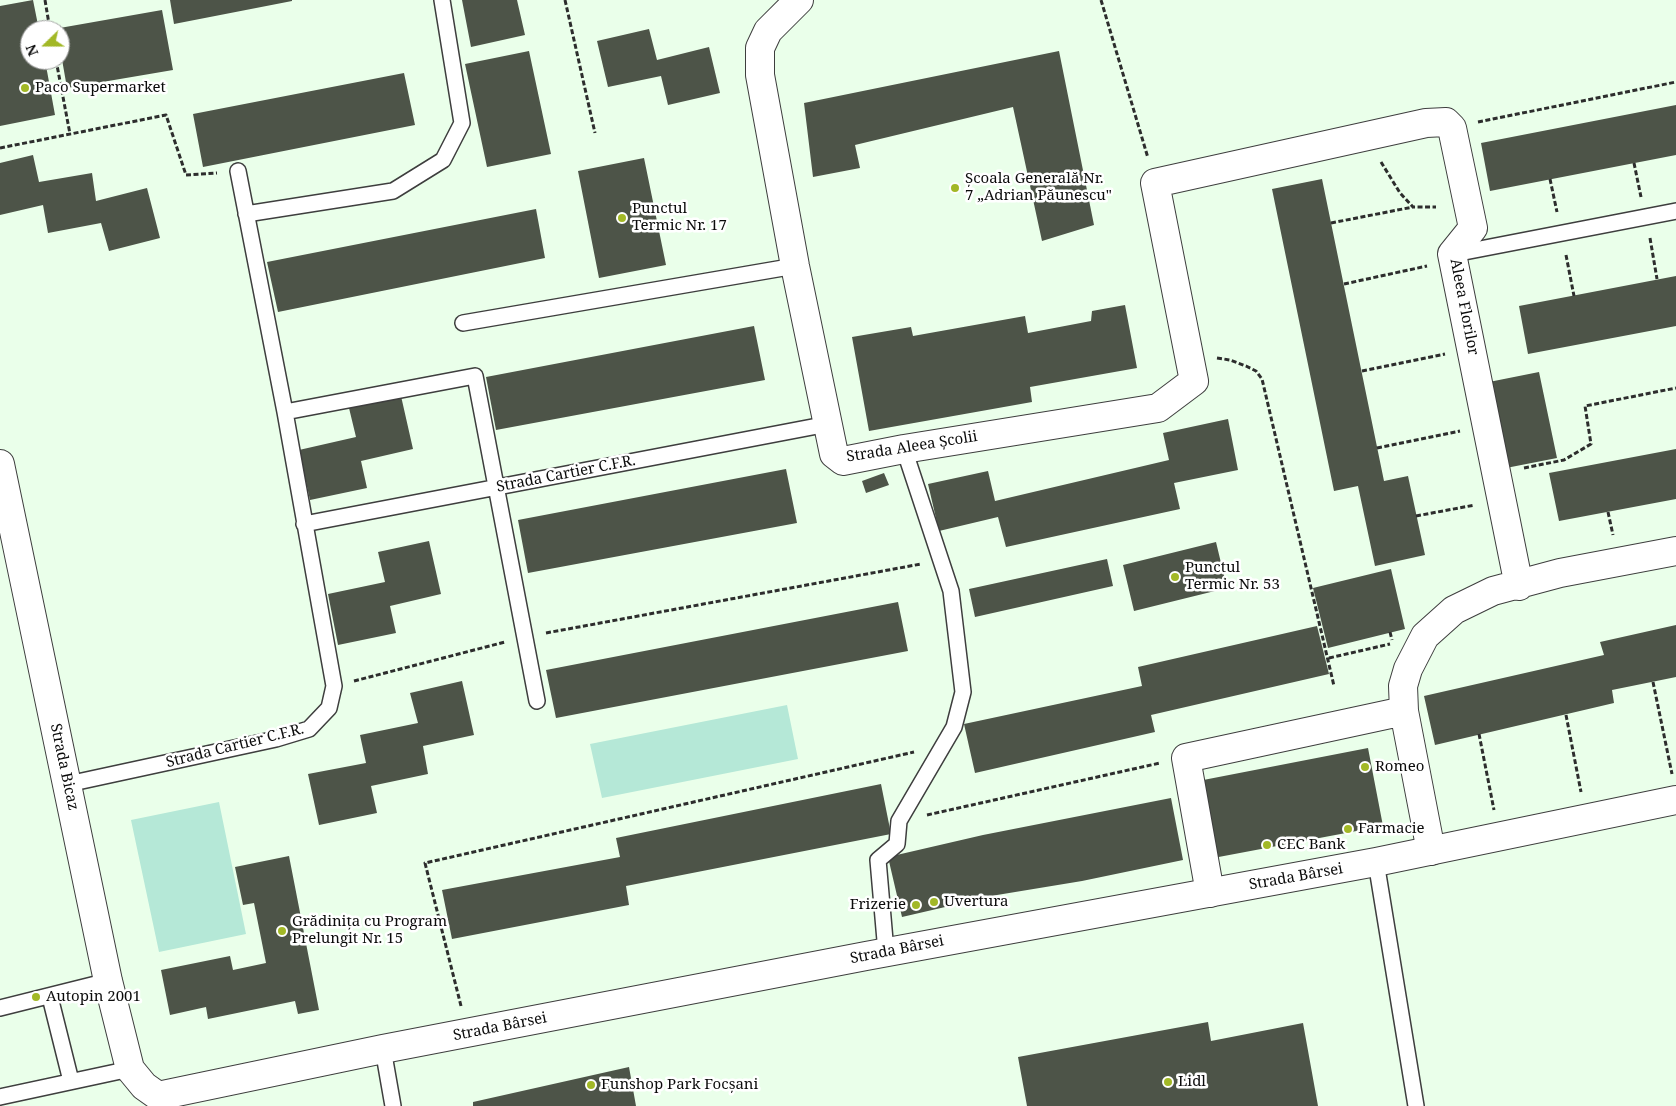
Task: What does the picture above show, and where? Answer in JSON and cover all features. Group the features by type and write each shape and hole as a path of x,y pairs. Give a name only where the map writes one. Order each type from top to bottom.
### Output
{"street":[{"name":"Strada Aleea Școlii","path":"799,0 768,31 760,48 760,75 795,266 834,454 843,462 904,449 1158,408 1192,369"},
{"path":"1192,369 1155,183 1437,121 1446,122 1452,128"},
{"name":"Aleea Florilor","path":"1452,128 1472,228 1453,257 1519,586"},
{"name":"Strada Bicaz","path":"0,464 9,552 68,784 108,981 130,1069"},
{"path":"1431,851 1404,711 1403,686 1408,669 1425,636 1454,610 1493,591 1519,586 1560,573 1676,551"},
{"path":"1210,893 1186,758 1404,711"},
{"name":"Strada Bârsei","path":"130,1069 155,1101 383,1049 886,952 1376,862 1676,800"}],"lane":[{"path":"246,214 393,190 443,160 462,123 442,0"},
{"name":"Strada Cartier C.F.R.","path":"68,784 276,739 309,729 329,708 334,686 285,412 238,171"},
{"path":"1453,257 1676,211"},
{"path":"463,324 795,266"},
{"path":"285,412 475,376 537,701"},
{"name":"Strada Cartier C.F.R.","path":"304,524 828,424"},
{"path":"886,952 878,860 897,844 900,821 954,727 963,692 951,591 904,449"},
{"path":"1376,862 1416,1106"},
{"path":"0,1008 108,981"},
{"path":"50,997 71,1081"},
{"path":"383,1049 394,1106"},
{"path":"0,1097 130,1069"}],"path":[{"path":"45,0 48,20"},
{"path":"565,0 595,133"},
{"path":"1101,0 1155,183"},
{"path":"58,70 70,134"},
{"path":"1452,128 1676,82"},
{"path":"0,148 166,115 186,175 238,171"},
{"path":"1374,134 1380,160 1389,178 1413,207"},
{"path":"1634,163 1645,217"},
{"path":"1550,179 1574,296"},
{"path":"1331,223 1413,207 1436,207"},
{"path":"1649,235 1657,279"},
{"path":"1344,284 1453,257"},
{"path":"1362,371 1472,348"},
{"path":"1192,369 1230,360 1256,371 1262,379 1334,686"},
{"path":"1497,473 1564,460 1591,444 1584,406 1676,388"},
{"path":"1378,448 1488,426"},
{"path":"1416,516 1502,500"},
{"path":"334,686 524,637 941,560"},
{"path":"1328,658 1425,636"},
{"path":"1653,682 1669,760"},
{"path":"1566,714 1579,782"},
{"path":"1479,734 1492,801"},
{"path":"467,1033 425,863 944,745"},
{"path":"900,821 1186,758"}],"shaded area":[{"path":"787,705 798,759 602,798 590,744"},
{"path":"219,802 246,934 159,952 131,820"}],"building":[{"name":"Paco Supermarket","path":"33,0 37,20 20,20 20,70 47,70 55,115 0,126 0,6"},
{"path":"170,0 292,0 292,1 174,24"},
{"path":"462,0 517,0 525,35 471,47"},
{"path":"162,10 173,70 67,88 64,70 70,70 70,26"},
{"path":"649,29 657,60 709,47 720,93 668,105 661,76 608,87 597,41"},
{"path":"529,51 551,154 487,167 465,64"},
{"path":"1059,51 1094,225 1042,241 1013,107 855,145 860,168 813,177 804,103"},
{"path":"404,73 415,125 203,167 193,114"},
{"path":"1676,105 1676,155 1490,191 1481,143"},
{"path":"33,155 39,182 92,173 96,201 147,188 160,238 109,251 101,223 48,233 43,205 0,215 0,163"},
{"name":"Punctul Termic Nr. 17","path":"644,158 666,265 599,278 578,171"},
{"path":"1322,179 1384,481 1408,476 1425,555 1375,566 1358,486 1334,491 1272,189"},
{"path":"536,209 545,258 278,312 267,262"},
{"path":"1676,276 1676,326 1528,354 1519,306"},
{"path":"1125,305 1137,368 1030,387 1032,402 869,431 852,337 911,327 913,336 1025,316 1028,333 1091,321 1092,311"},
{"path":"754,326 765,380 496,430 486,377"},
{"path":"1539,372 1557,458 1506,468 1489,382"},
{"path":"401,396 413,449 361,461 367,488 310,500 299,450 356,437 349,408"},
{"path":"1228,419 1238,470 1174,483 1180,509 1006,547 998,517 939,531 928,484 988,471 995,501 1169,460 1163,433"},
{"path":"1676,449 1676,499 1559,521 1549,473"},
{"path":"786,469 797,523 528,573 518,520"},
{"path":"884,473 889,485 866,493 862,481"},
{"path":"429,541 441,594 390,606 396,633 338,645 328,594 385,582 378,552"},
{"name":"Punctul Termic Nr. 53","path":"1216,542 1227,588 1134,611 1123,565"},
{"path":"1107,559 1113,586 975,617 969,589"},
{"path":"1391,569 1405,629 1328,648 1313,588"},
{"path":"898,602 908,651 556,718 546,670"},
{"path":"1676,625 1676,677 1612,690 1614,703 1435,745 1424,696 1604,655 1600,642"},
{"path":"1317,626 1329,674 1151,715 1155,732 975,773 964,724 1142,686 1138,667"},
{"path":"462,681 474,735 423,746 428,774 371,786 377,813 319,825 308,774 366,763 360,735 418,723 410,693"},
{"path":"1368,748 1383,826 1208,859 1193,782"},
{"path":"881,784 891,834 626,886 629,905 452,939 442,890 620,857 616,838"},
{"path":"1171,798 1183,860 1082,881 997,895 902,917 888,857 983,835"},
{"name":"Grădinița cu Program Prelungit Nr. 15","path":"289,856 319,1010 298,1014 295,1001 208,1019 206,1007 170,1015 161,970 230,956 233,970 266,963 254,903 243,905 235,867"},
{"name":"Lidl","path":"1208,1022 1211,1041 1303,1023 1318,1106 1027,1106 1018,1057"},
{"name":"Funshop Park Focșani","path":"629,1067 636,1106 473,1106 473,1102"}],"place":[{"name":"Paco Supermarket","path":"25,88"},
{"name":"Școala Generală Nr. 7 „Adrian Păunescu\"","path":"955,188"},
{"name":"Punctul Termic Nr. 17","path":"622,218"},
{"name":"Punctul Termic Nr. 53","path":"1175,577"},
{"name":"Romeo","path":"1365,767"},
{"name":"Farmacie","path":"1348,829"},
{"name":"CEC Bank","path":"1267,845"},
{"name":"Uvertura","path":"934,902"},
{"name":"Frizerie","path":"916,905"},
{"name":"Grădinița cu Program Prelungit Nr. 15","path":"282,931"},
{"name":"Autopin 2001","path":"36,997"},
{"name":"Lidl","path":"1168,1082"},
{"name":"Funshop Park Focșani","path":"591,1085"}]}
